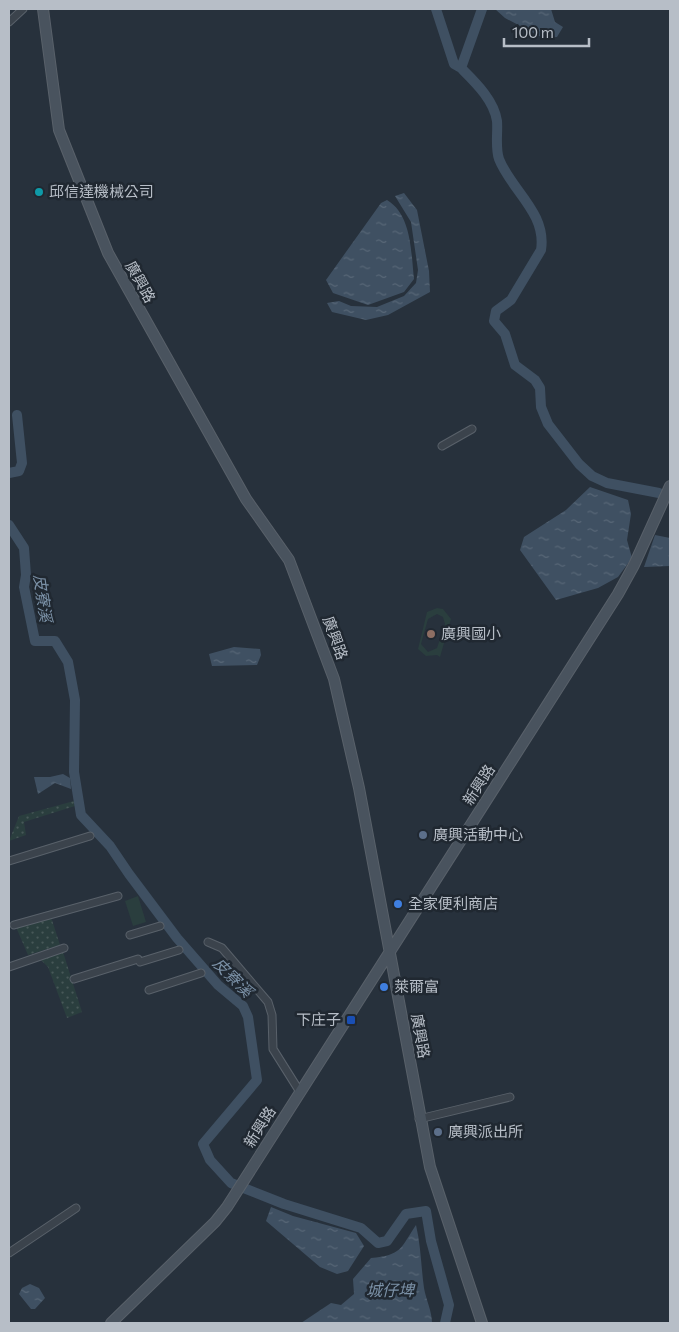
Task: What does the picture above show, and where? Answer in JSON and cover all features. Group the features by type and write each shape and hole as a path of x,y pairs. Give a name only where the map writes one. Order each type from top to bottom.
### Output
{"street":[{"path":"9,22 23,9"},
{"name":"廣興路","path":"43,9 58,130 108,253 246,499 286,555 334,679 343,714 430,1167 482,1323"},
{"path":"442,446 472,430"},
{"name":"新興路","path":"111,1323 215,1222 236,1193 618,594 670,488"},
{"path":"9,861 90,836"},
{"path":"14,925 118,896"},
{"path":"130,935 160,926"},
{"path":"208,942 222,948 268,1002 272,1015 273,1049 300,1092"},
{"path":"9,967 64,948"},
{"path":"74,979 179,950"},
{"path":"148,990 201,973"},
{"path":"420,1119 510,1097"},
{"path":"9,1253 76,1208"}],"green space":[{"path":"437,608 443,609 451,619 440,657 437,655 426,656 418,649 427,612","holes":["437,614 443,617 445,624 437,648 428,652 421,644 428,619"]},
{"path":"74,801 75,806 24,822 26,835 9,841 19,816"},
{"path":"138,896 146,922 133,926 125,901"},
{"path":"51,917 60,945 28,955 16,927"},
{"path":"63,952 82,1012 67,1018 48,967 41,960"}],"water":[{"path":"495,9 551,9 555,22 563,27 557,37 543,38 505,18"},
{"path":"404,193 417,210 429,271 430,292 388,315 366,320 332,312 327,303 339,301 351,306 377,307 404,296 416,283 418,270 411,222 395,196"},
{"path":"387,200 395,207 406,225 411,247 414,279 404,292 368,305 333,293 326,280 381,203"},
{"path":"590,487 628,500 631,514 627,540 632,558 618,577 598,588 556,600 520,550 524,537 566,510"},
{"path":"655,535 670,538 670,566 644,567"},
{"path":"234,647 260,649 261,655 257,665 212,666 209,654"},
{"path":"63,774 70,778 71,789 55,783 38,794 34,777 50,777"},
{"name":"城仔埤","path":"271,1207 293,1216 356,1233 364,1246 348,1271 337,1274 320,1267 266,1221"},
{"name":"城仔埤","path":"416,1225 424,1288 432,1323 301,1323 331,1303 341,1305 354,1294 353,1279 371,1258 395,1253 403,1245"},
{"path":"30,1284 39,1288 45,1298 35,1309 31,1309 19,1294 22,1288"}],"waterway":[{"path":"436,9 454,64 461,68"},
{"path":"482,9 461,68 483,92 492,106 497,121 499,159 511,181 534,213 541,237 541,250 511,300 496,311 494,321 505,334 515,365 535,380 540,388 541,407 548,424 579,464 592,476 607,483 659,493 670,498"},
{"name":"皮寮溪","path":"9,473 19,471 22,463 17,415"},
{"name":"皮寮溪","path":"9,525 24,548 26,575 24,587 35,641 55,641 68,662 75,700 74,772 81,815 110,846 177,938 218,985 243,1006 248,1017 257,1080 203,1144 210,1160 231,1183 284,1204 361,1228 378,1243 387,1241 406,1214 426,1211 431,1241 449,1305 445,1323"}],"place":[{"name":"邱信達機械公司","path":"39,192"},
{"name":"廣興國小","path":"431,634"},
{"name":"廣興活動中心","path":"423,835"},
{"name":"全家便利商店","path":"398,904"},
{"name":"萊爾富","path":"384,987"},
{"name":"下庄子","path":"351,1020"},
{"name":"廣興派出所","path":"438,1132"}]}
